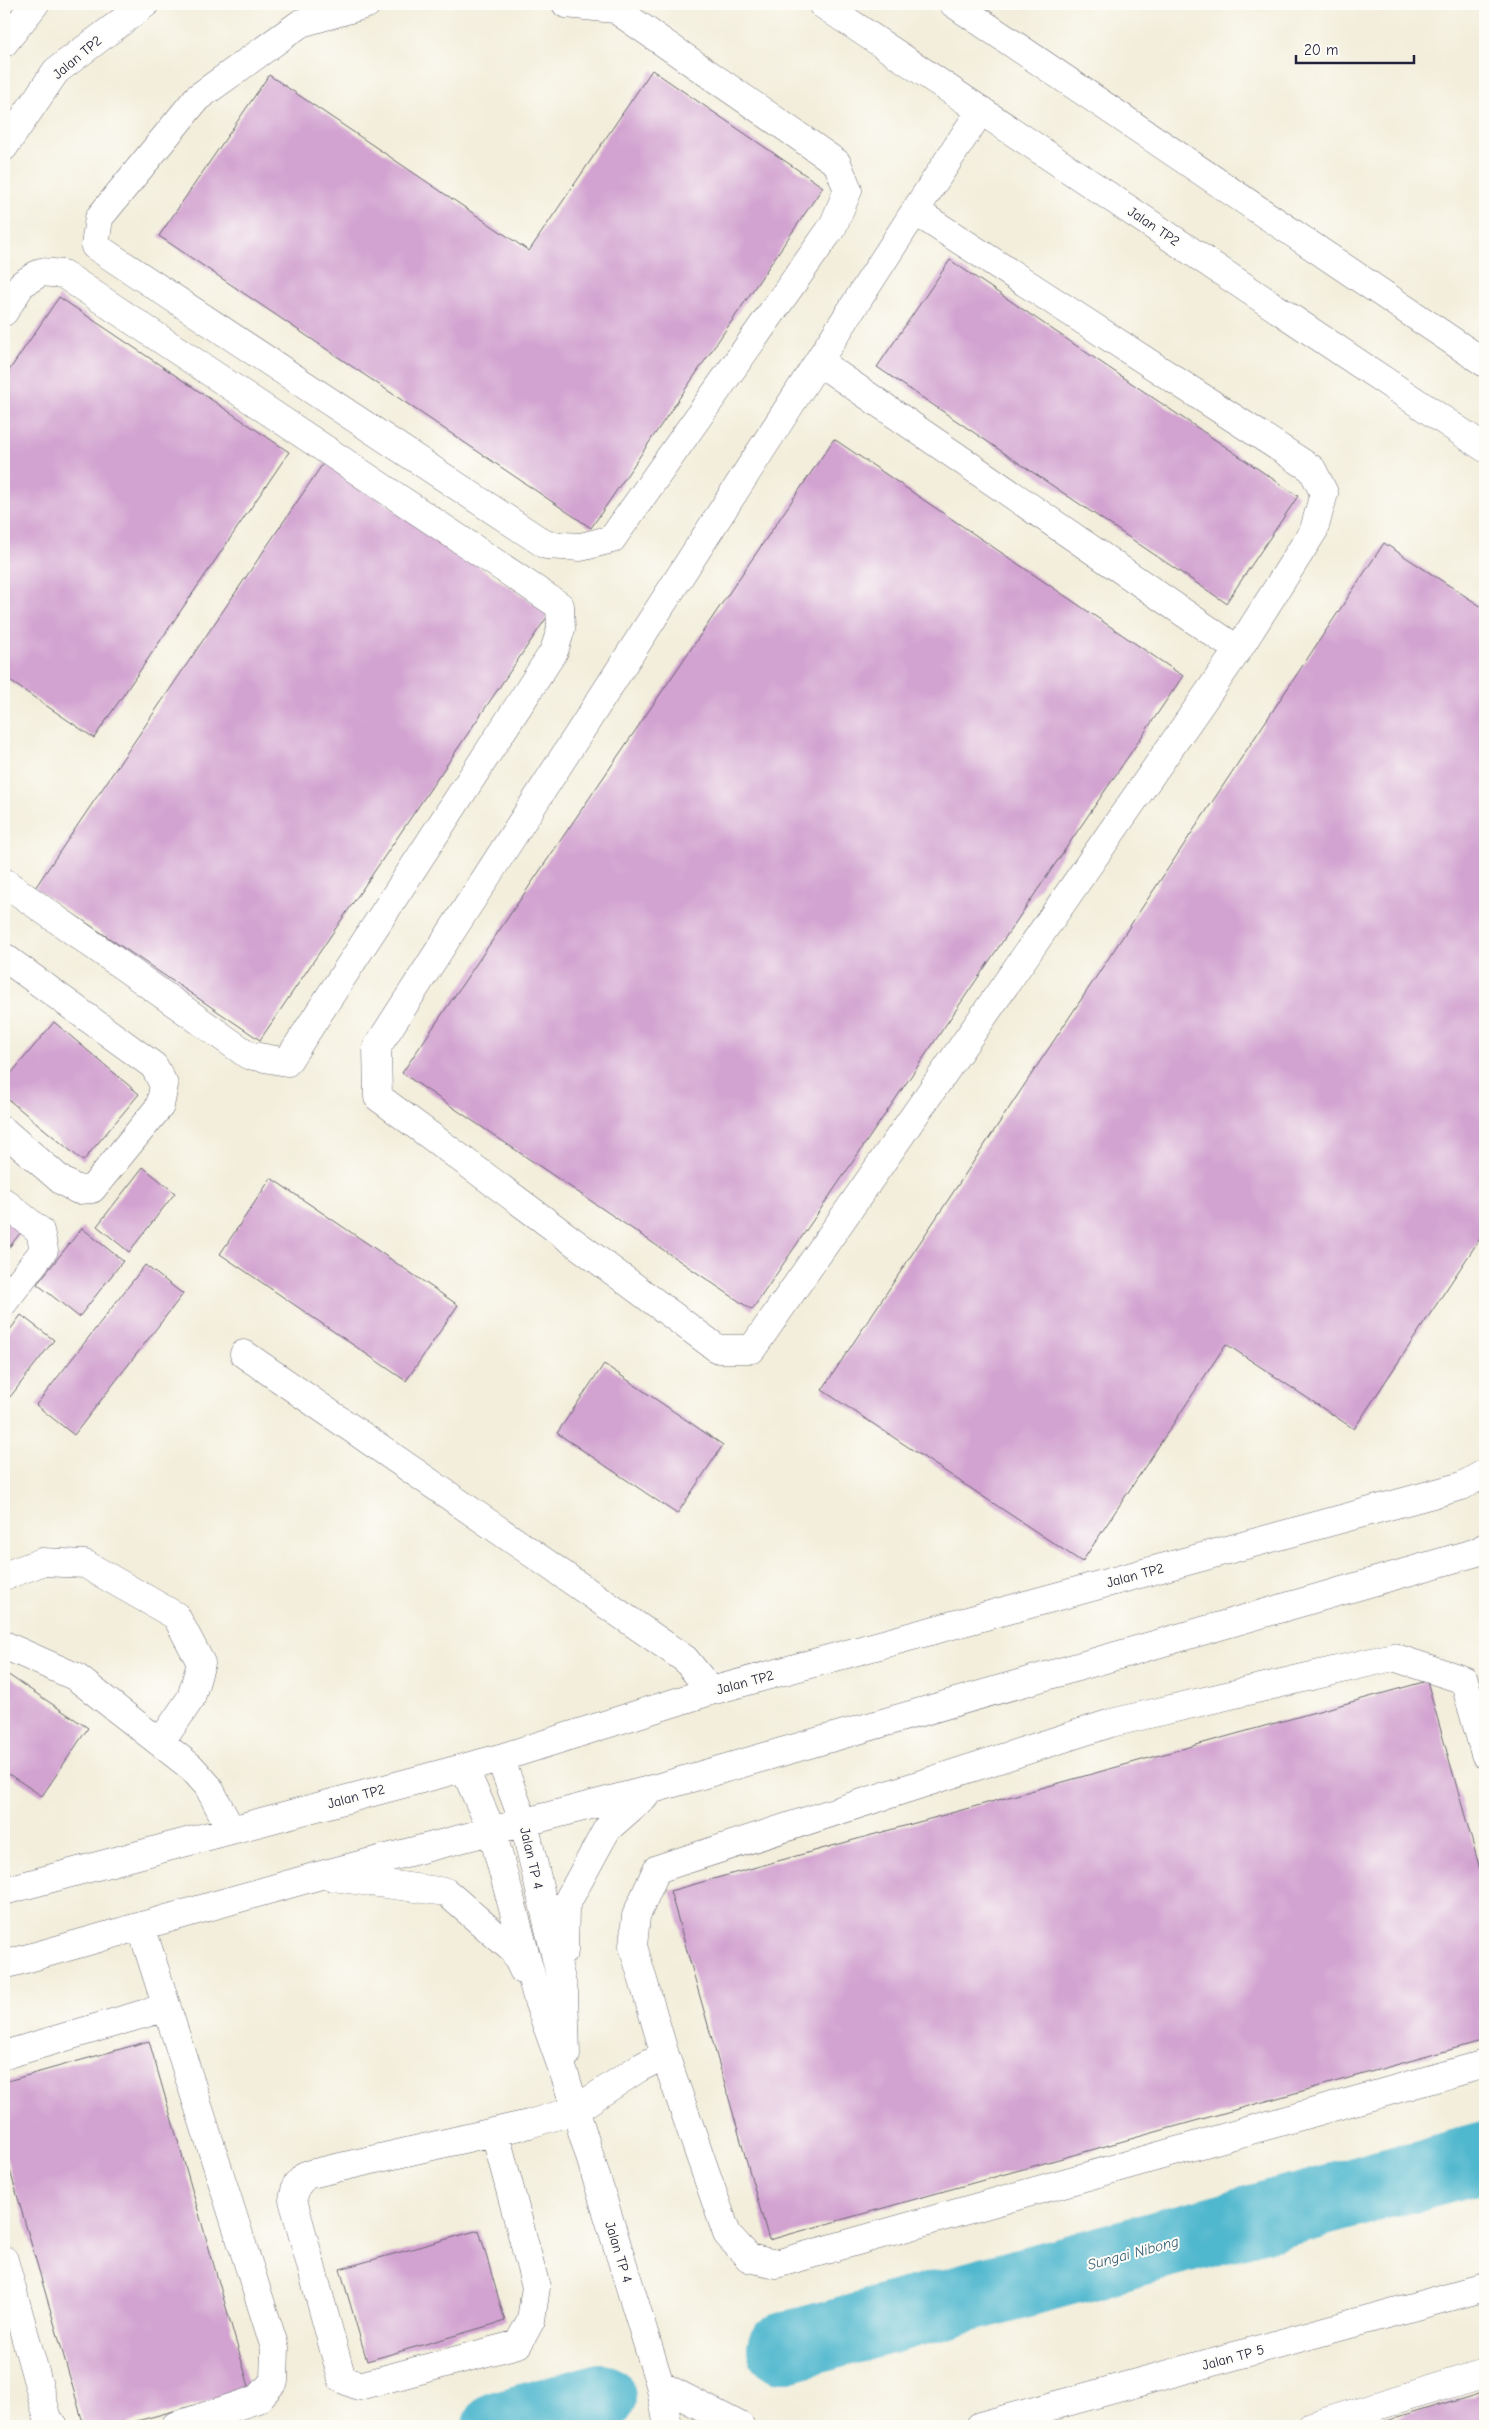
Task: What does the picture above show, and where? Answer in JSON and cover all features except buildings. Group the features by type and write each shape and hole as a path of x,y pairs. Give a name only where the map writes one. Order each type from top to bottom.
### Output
{"street":[{"path":"4,43 35,4"},
{"name":"Jalan TP2","path":"4,147 56,71 145,4"},
{"path":"367,4 301,23 197,98 99,218 95,246 546,545 581,547 612,539 833,226 848,190 837,163 616,6 566,4"},
{"name":"Jalan TP2","path":"822,4 1485,448"},
{"path":"954,4 1485,363"},
{"path":"915,211 1312,469 1324,493 1314,530 1238,650 752,1349 718,1349 378,1097 377,1047 915,211 981,110"},
{"path":"4,312 22,284 40,272 63,274 560,606 561,629 554,651 287,1062 248,1055 4,882"},
{"path":"819,362 1238,650"},
{"path":"4,957 154,1066 164,1085 160,1106 92,1189 78,1190 62,1181 4,1131"},
{"path":"4,1202 40,1231 44,1250 4,1302"},
{"path":"244,1354 685,1659 711,1691"},
{"name":"Jalan TP2","path":"4,1891 500,1758 711,1691 1462,1486 1485,1474"},
{"path":"4,1965 321,1875 653,1789 1477,1552 1485,1547"},
{"path":"4,1576 42,1562 85,1564 176,1616 201,1664 191,1698 160,1742"},
{"path":"4,1645 76,1677 191,1767 208,1786 231,1830"},
{"path":"1485,1754 1464,1680 1393,1657 1111,1723 657,1868 636,1916 633,1946 665,2055 727,2234 749,2258 776,2264 1485,2064"},
{"name":"Jalan TP 4","path":"500,1758 524,1823 564,1992 566,2079"},
{"name":"Jalan TP 4","path":"464,1768 492,1831 538,2000 566,2079 660,2385 668,2426"},
{"path":"564,1992 565,1906 607,1829 653,1789"},
{"path":"321,1875 446,1892 514,1951 538,2000"},
{"path":"141,1926 275,2348 274,2381 258,2399 175,2426"},
{"path":"4,2055 167,2007"},
{"path":"495,2132 536,2287 531,2320 518,2344 359,2386 342,2379 293,2200 296,2186 306,2175 495,2132 575,2110 639,2068 665,2055"},
{"path":"4,2260 48,2419 54,2426"},
{"name":"Jalan TP 5","path":"980,2426 1485,2287"},
{"path":"1312,2426 1485,2373"},
{"path":"660,2385 740,2426"}],"waterway":[{"name":"Sungai Nibong","path":"782,2348 1485,2157"},
{"path":"498,2426 601,2398"}]}
